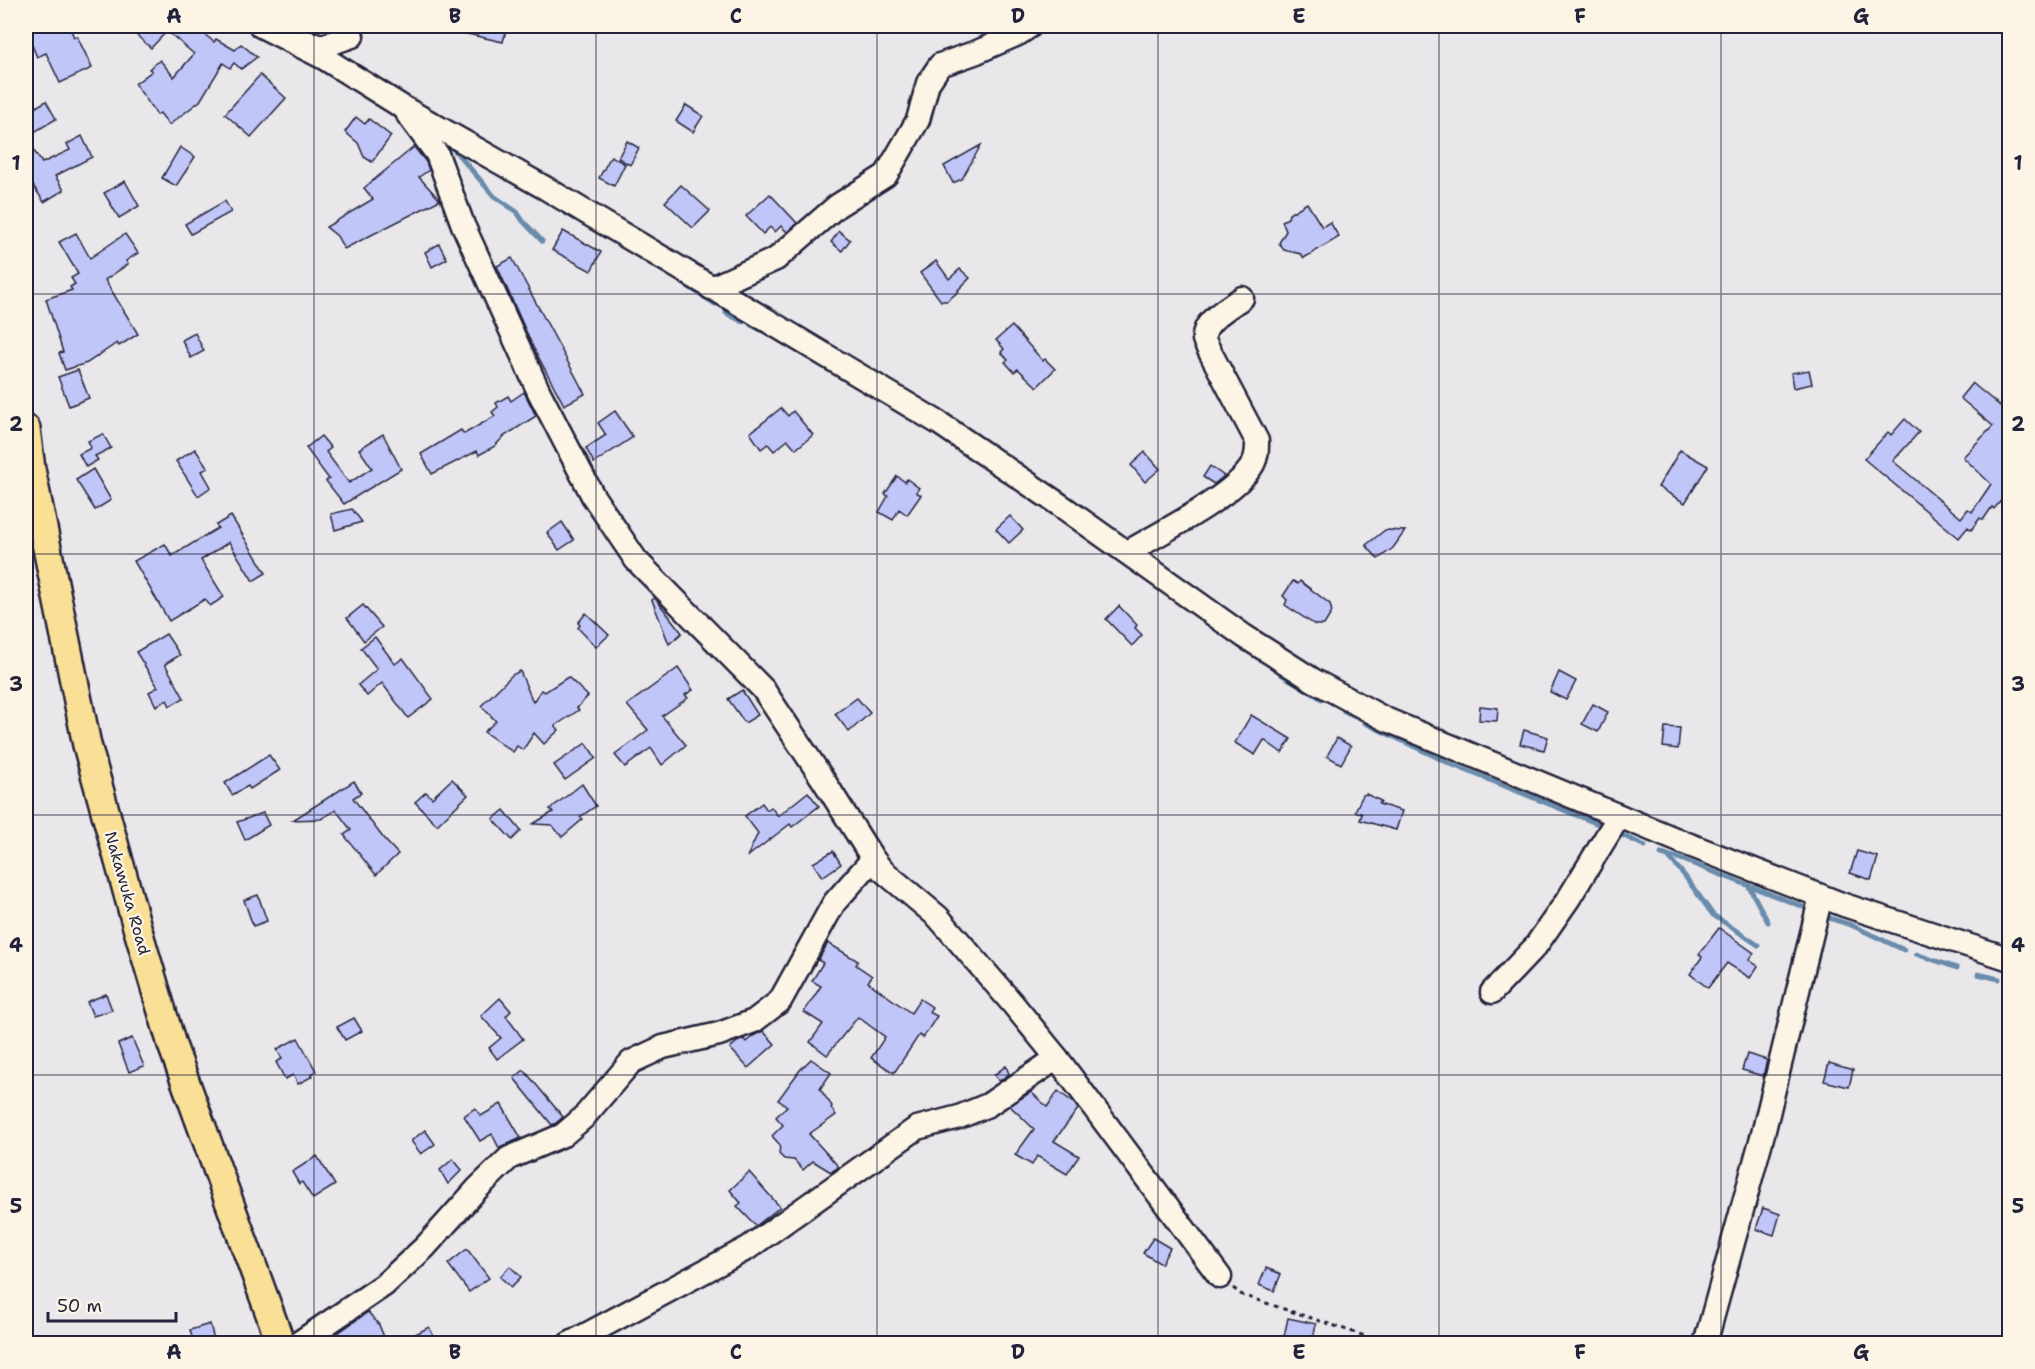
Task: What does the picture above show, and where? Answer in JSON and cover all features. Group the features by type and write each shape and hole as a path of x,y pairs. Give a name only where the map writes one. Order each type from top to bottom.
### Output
{"main road":[{"name":"Nakawuka Road","path":"26,429 35,490 87,745 136,927 172,1045 281,1344"}],"street":[{"path":"261,26 324,58 404,108 547,189 939,423 1128,552 1244,636 1313,680 1385,719 1619,816 1821,896 2010,959"},
{"path":"711,288 776,259 837,206 886,175 918,120 928,83 940,65 977,52 1018,34 1030,26"},
{"path":"282,36 323,46 355,31"},
{"path":"324,58 355,31"},
{"path":"404,108 436,154 463,225 535,382 593,496 636,560 763,689 873,859 882,870 938,917 1013,1004 1057,1058 1220,1277"},
{"path":"1128,552 1213,501 1243,477 1253,465 1257,453 1257,441 1204,339 1205,331 1211,322 1242,298"},
{"path":"1492,992 1535,947 1569,898 1619,816"},
{"path":"297,1344 384,1285 425,1247 477,1189 509,1158 562,1135 583,1118 631,1062 663,1047 719,1034 754,1021 780,1001 834,903 873,859"},
{"path":"1705,1344 1764,1130 1821,896"},
{"path":"569,1344 748,1248 917,1128 959,1117 988,1105 1057,1058"}],"path":[{"path":"1220,1277 1242,1295 1389,1344"}],"building":[{"path":"69,26 74,37 77,36 92,68 60,83 46,53 37,57 26,31 26,28"},
{"path":"126,26 194,26 214,42 216,39 235,50 241,44 257,57 241,69 234,63 230,68 223,63 200,101 169,125 160,113 157,115 135,84 152,71 149,69 160,60 174,77 194,54 167,31 151,48"},
{"path":"455,26 507,26 503,42 454,31"},
{"path":"260,75 286,98 251,137 225,114"},
{"path":"46,101 56,119 26,137 26,113"},
{"path":"686,105 703,116 693,132 676,121"},
{"path":"356,117 365,124 369,119 391,136 372,162 364,157 358,143 345,132"},
{"path":"82,136 92,157 55,176 64,190 44,202 26,175 26,139 42,163 70,150 67,144"},
{"path":"627,141 639,148 630,165 618,158"},
{"path":"981,145 962,179 953,183 944,166"},
{"path":"180,147 195,157 176,186 162,178"},
{"path":"414,147 426,162 429,170 419,177 440,200 344,249 337,236 326,227 373,199 364,188"},
{"path":"611,156 625,164 614,186 599,178"},
{"path":"125,181 139,206 119,218 104,193"},
{"path":"681,185 710,211 693,228 665,202"},
{"path":"770,194 797,223 787,232 781,226 775,232 770,227 763,234 746,216"},
{"path":"225,201 231,212 191,234 185,224"},
{"path":"1307,203 1322,227 1330,222 1339,237 1304,258 1301,254 1284,250 1279,243 1286,231 1282,221"},
{"path":"563,231 601,252 591,271 552,250"},
{"path":"839,231 850,240 842,251 831,242"},
{"path":"76,233 90,258 125,234 138,253 126,261 128,264 105,280 138,334 119,346 117,343 87,363 65,370 59,353 63,352 46,299 72,290 70,287 75,284 71,278 78,274 59,242"},
{"path":"439,244 447,259 432,267 425,252"},
{"path":"512,258 585,394 564,405 533,347 497,266"},
{"path":"936,261 949,279 960,269 970,278 947,301 941,301 920,273"},
{"path":"1012,326 1043,361 1045,359 1055,369 1037,387 1018,369 1014,372 1005,362 1008,360 1001,352 1004,349 996,340"},
{"path":"195,333 204,351 191,358 182,340"},
{"path":"78,370 89,398 69,406 58,377"},
{"path":"1809,370 1812,384 1793,388 1791,373"},
{"path":"1972,383 2010,414 2010,490 1994,509 1992,507 1983,520 1980,518 1971,530 1968,527 1959,538 1864,459 1888,432 1891,435 1905,419 1919,432 1893,461 1961,518 1968,509 1972,512 1991,484 1963,457 1993,426 1960,398"},
{"path":"524,392 536,416 479,455 477,451 432,474 421,454 461,430 464,434 495,416 492,412 498,407 496,403 508,396 511,401"},
{"path":"781,408 788,416 793,411 813,435 796,449 788,440 774,451 768,444 761,449 750,433"},
{"path":"615,411 633,437 594,463 586,448 606,435 598,423"},
{"path":"103,434 111,448 95,456 98,460 86,467 79,454 91,448 88,441"},
{"path":"383,434 401,469 344,504 326,481 329,479 306,448 321,436 331,448 326,452 349,483 372,468 359,449"},
{"path":"195,449 208,468 202,471 211,487 198,496 176,461"},
{"path":"1680,450 1708,466 1685,503 1658,487"},
{"path":"1145,452 1160,469 1145,482 1131,465"},
{"path":"1210,466 1224,476 1214,484 1203,477"},
{"path":"93,469 111,500 95,510 76,480"},
{"path":"897,476 905,482 907,479 919,488 916,492 921,495 907,515 899,509 893,520 879,512 888,496 885,494"},
{"path":"352,509 362,522 335,530 331,514"},
{"path":"231,516 266,573 253,581 229,542 201,560 224,597 210,606 205,599 169,621 134,561 165,544 172,556 218,528 216,525"},
{"path":"1010,516 1023,530 1009,543 996,529"},
{"path":"562,522 574,540 559,550 547,533"},
{"path":"1385,530 1405,531 1393,548 1378,559 1366,545"},
{"path":"1293,581 1298,584 1300,581 1330,604 1332,612 1324,625 1315,625 1285,605 1287,600 1283,596"},
{"path":"655,598 682,633 669,644 652,600"},
{"path":"363,605 382,627 364,641 347,618"},
{"path":"1119,606 1137,625 1135,628 1142,635 1132,646 1106,619"},
{"path":"586,613 609,635 596,647 578,628 580,625 578,623"},
{"path":"166,634 180,655 165,664 184,698 170,706 167,700 156,706 149,692 158,687 136,652"},
{"path":"375,637 395,664 403,658 433,699 408,718 382,683 367,696 358,685 377,669 361,648"},
{"path":"678,668 693,690 685,695 688,698 662,716 686,745 662,765 651,748 625,767 615,755 648,730 627,705"},
{"path":"520,671 533,702 541,690 545,692 568,677 588,696 577,708 579,710 555,726 559,730 544,744 534,733 523,750 517,746 513,752 484,732 496,721 481,706 512,675"},
{"path":"1559,672 1576,681 1566,700 1550,692"},
{"path":"742,690 758,715 745,723 728,699"},
{"path":"857,698 870,713 849,732 835,714"},
{"path":"1593,704 1608,712 1598,732 1582,724"},
{"path":"1480,706 1498,708 1497,721 1479,720"},
{"path":"1251,715 1291,739 1282,753 1264,740 1255,755 1235,743"},
{"path":"1665,727 1680,728 1678,749 1663,747"},
{"path":"1524,730 1548,737 1544,750 1520,744"},
{"path":"1337,738 1351,746 1341,764 1327,756"},
{"path":"586,743 596,758 565,780 554,765"},
{"path":"269,755 280,770 250,789 248,786 232,795 225,783"},
{"path":"452,779 468,795 437,825 415,802 426,792 432,798"},
{"path":"354,781 361,793 353,798 398,854 376,875 344,835 351,830 336,810 321,819 293,820"},
{"path":"582,784 596,806 580,817 583,819 562,837 552,825 533,824 553,812 550,809"},
{"path":"808,792 819,806 792,827 790,824 747,857 758,833 745,816 762,803 767,810 771,807 778,816"},
{"path":"1366,794 1381,801 1379,804 1402,811 1396,830 1360,820 1362,814 1355,811 1363,795"},
{"path":"504,810 521,831 512,840 493,819"},
{"path":"263,813 269,825 245,840 237,822"},
{"path":"833,851 841,864 822,877 813,863"},
{"path":"1857,851 1878,857 1871,880 1850,873"},
{"path":"258,895 267,921 253,926 244,900"},
{"path":"1719,928 1754,953 1749,960 1758,966 1750,978 1727,963 1708,988 1690,974 1702,957 1699,954"},
{"path":"828,943 858,961 856,965 872,976 868,982 911,1013 920,999 932,1007 929,1012 937,1016 923,1038 919,1035 894,1073 871,1058 885,1037 858,1017 827,1055 810,1042 823,1024 804,1012 821,986 812,981 823,963 818,960"},
{"path":"106,994 112,1010 93,1016 87,1002"},
{"path":"500,998 511,1011 506,1016 523,1039 497,1059 489,1048 501,1038 481,1016"},
{"path":"354,1018 362,1031 345,1040 337,1027"},
{"path":"763,1031 775,1044 748,1068 730,1048 737,1042 744,1039 746,1042"},
{"path":"132,1038 144,1066 129,1072 118,1044"},
{"path":"298,1038 316,1071 312,1074 313,1076 298,1084 293,1075 285,1079 276,1062 282,1059 277,1049"},
{"path":"1747,1054 1767,1060 1763,1076 1742,1070"},
{"path":"811,1059 831,1073 820,1089 836,1115 809,1134 839,1167 831,1172 813,1161 803,1170 794,1160 784,1159 779,1154 780,1145 772,1136 783,1125 776,1117 787,1106 778,1100"},
{"path":"1829,1063 1853,1070 1849,1087 1824,1081"},
{"path":"1006,1066 1009,1074 999,1081 994,1075"},
{"path":"524,1070 563,1117 556,1123 552,1125 514,1078"},
{"path":"1058,1091 1078,1109 1054,1141 1079,1156 1067,1174 1037,1156 1032,1165 1015,1155 1034,1129 1010,1106 1031,1092 1047,1107"},
{"path":"501,1104 521,1138 499,1148 492,1134 480,1141 464,1116 475,1108 481,1116"},
{"path":"425,1130 435,1144 421,1154 411,1141"},
{"path":"317,1156 335,1185 313,1199 302,1182 299,1184 292,1172"},
{"path":"453,1159 462,1170 448,1184 440,1170"},
{"path":"749,1172 780,1207 756,1226 737,1206 741,1203 730,1190"},
{"path":"1763,1208 1780,1214 1774,1235 1756,1229"},
{"path":"1153,1238 1170,1248 1161,1264 1143,1253"},
{"path":"467,1249 489,1278 469,1292 448,1264"},
{"path":"510,1266 521,1277 511,1287 500,1277"},
{"path":"1266,1268 1281,1274 1274,1291 1259,1285"},
{"path":"368,1312 379,1325 387,1344 343,1344 338,1333"},
{"path":"1288,1318 1316,1324 1312,1344 1283,1341"},
{"path":"210,1324 215,1344 194,1344 190,1330"},
{"path":"429,1327 437,1344 396,1344"}],"waterway":[{"path":"450,145 494,196 517,212 542,241"},
{"path":"684,284 715,304"},
{"path":"726,313 743,322"},
{"path":"751,325 769,334"},
{"path":"1281,674 1322,699"},
{"path":"1344,711 1355,716"},
{"path":"1365,723 1453,765 1603,826"},
{"path":"1622,835 1645,846"},
{"path":"1661,854 1678,858 1811,910"},
{"path":"1668,856 1713,915 1758,945"},
{"path":"1748,885 1768,922"},
{"path":"1823,916 1851,925 1904,950"},
{"path":"1916,954 1957,968"},
{"path":"1978,974 1999,979"}]}
